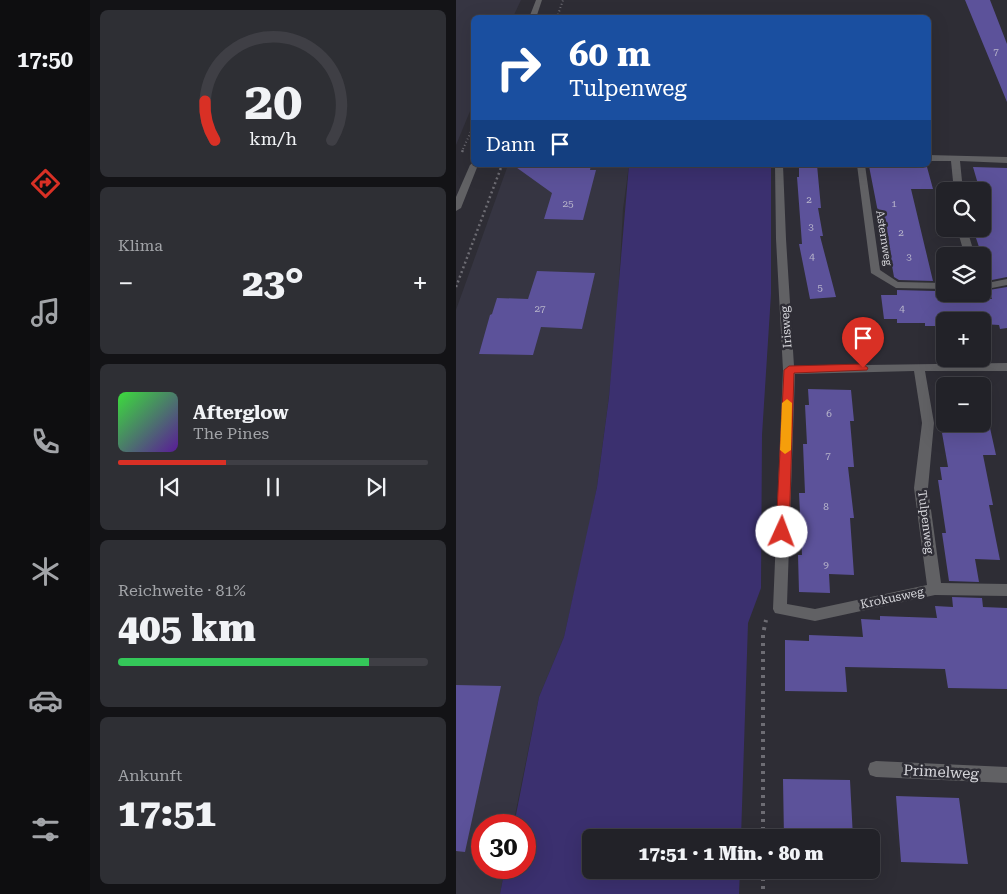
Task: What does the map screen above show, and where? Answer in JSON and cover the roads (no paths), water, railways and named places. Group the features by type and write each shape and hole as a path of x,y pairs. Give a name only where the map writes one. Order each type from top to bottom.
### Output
{"street":[{"path":"533,15 539,0"},
{"path":"931,158 1007,160"},
{"path":"955,159 957,182"},
{"path":"456,208 473,167"},
{"name":"Irisweg","path":"779,167 781,239 789,370 780,609"},
{"name":"Asternweg","path":"861,167 876,272 896,285 936,286"},
{"path":"991,285 1007,282"},
{"path":"789,370 919,366 1007,367"},
{"name":"Tulpenweg","path":"919,366 928,423 921,488 935,588"},
{"name":"Krokusweg","path":"780,609 814,615 935,588 1007,590"},
{"name":"Primelweg","path":"876,769 1007,775"}]}
